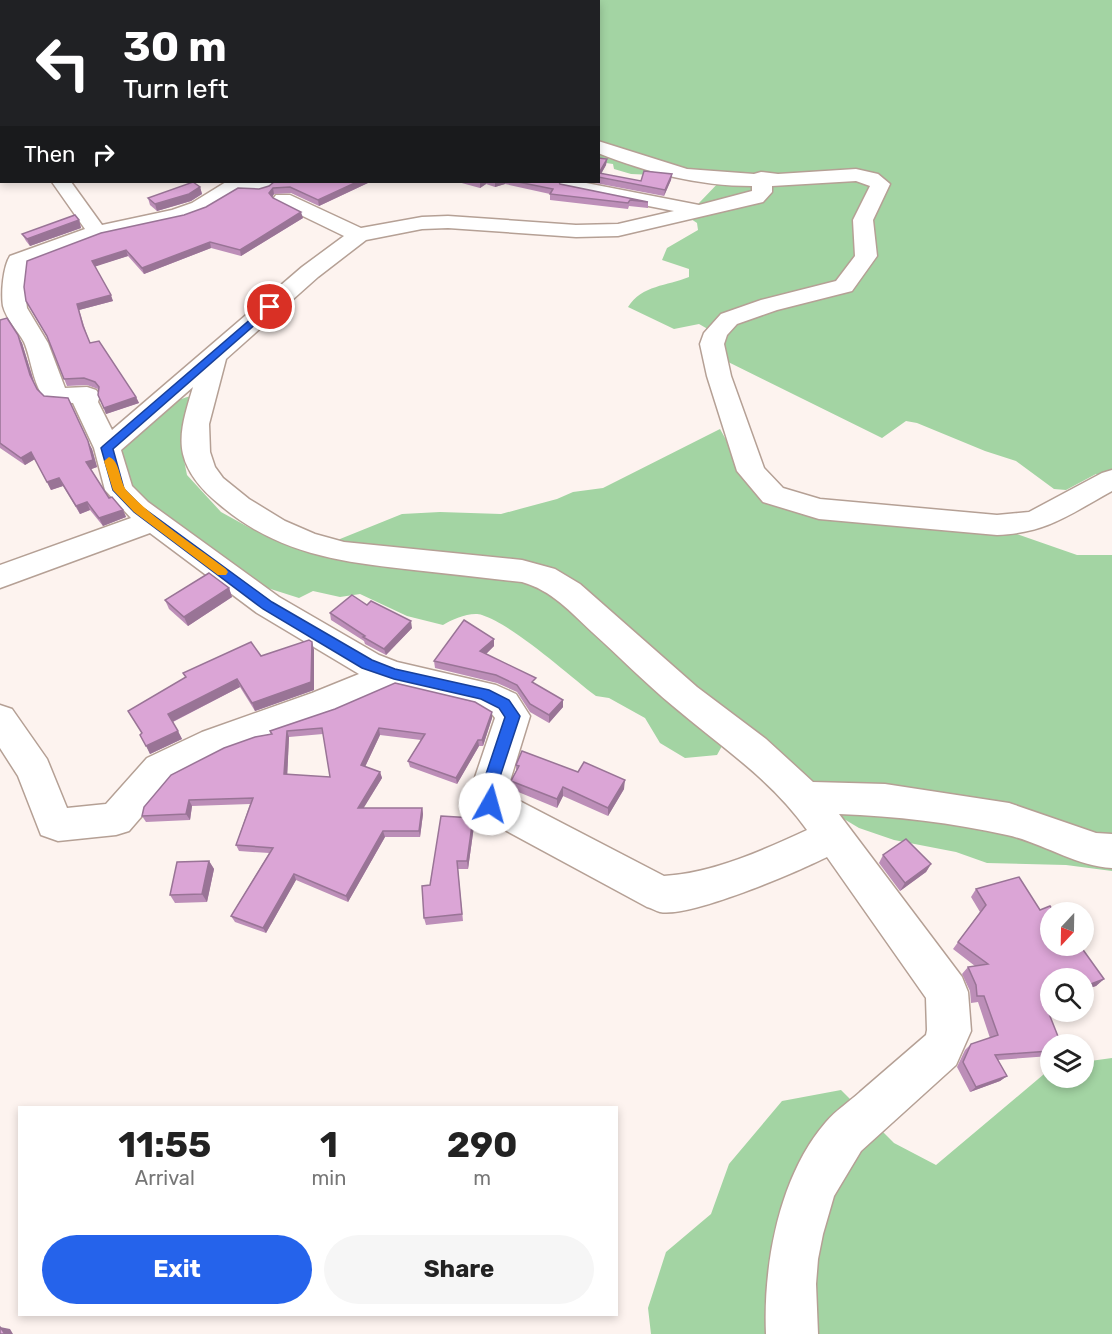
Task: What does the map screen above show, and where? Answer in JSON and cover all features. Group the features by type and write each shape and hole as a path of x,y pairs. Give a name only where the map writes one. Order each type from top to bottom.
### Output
{"street":[{"path":"600,147 662,169 698,177 729,180 856,175 871,178 880,184 879,191 862,220 866,256 844,286 769,305 729,319 716,333 712,344 718,376 751,471 773,495 819,509 1008,525 1037,520 1112,479"},
{"path":"107,448 310,272 359,235 422,223 448,222 597,232 618,230 756,198 762,194 761,178"},
{"path":"63,183 97,232"},
{"path":"567,183 699,210"},
{"path":"262,185 236,184 200,207 178,215 97,232 18,261 14,292 15,308 36,343 54,394 57,396 87,396 85,402 107,448 119,490 153,521 268,605 367,664 394,674 484,694 504,704 513,716 487,795 490,804 661,894 675,894 747,874 782,861 834,835"},
{"path":"230,210 262,185"},
{"path":"283,199 359,235"},
{"path":"214,356 196,424 196,452 202,469 213,484 239,506 275,528 306,542 344,552 522,571 544,577 569,592 685,698 754,749 805,797 947,992 949,1030 940,1050 839,1141 820,1174 804,1214 793,1265 789,1303 792,1334"},
{"path":"0,577 153,521"},
{"path":"0,718 34,770 54,822 58,825 108,821 121,815 159,769 214,742 324,703 394,674"},
{"path":"805,797 885,800 1009,819 1096,850 1112,850"}],"green space":[{"path":"600,0 1112,0 1112,486 1096,474 1066,490 1054,489 1016,461 917,423 906,421 882,438 706,351 708,338 706,328 699,324 674,329 628,307 640,294 648,290 689,277 689,269 662,260 667,248 698,230 697,223 691,219 699,203 723,178 631,174 614,169 613,164 600,162"},
{"path":"197,395 182,450 187,475 221,512 250,528 294,545 324,553 340,539 402,514 440,512 501,514 557,499 573,492 603,488 720,429 743,470 760,491 1014,533 1077,555 1112,555 1112,871 1066,865 987,863 956,852 894,840 859,828 722,746 717,755 685,758 660,743 645,718 609,698 596,696 510,629 482,615 468,615 443,625 407,616 360,594 340,597 313,591 299,598 255,584 122,483 118,446 164,408"},
{"path":"1112,1058 1112,1334 651,1334 648,1308 666,1252 711,1214 729,1164 782,1101 841,1090 894,1143 936,1165 1040,1077 1040,1088 1094,1088 1094,1060"}],"building":[{"path":"600,158 607,159 600,171"},
{"path":"644,171 672,174 665,190 600,177 600,173 641,181"},
{"path":"190,183 200,187 189,194 155,204 148,198"},
{"path":"273,183 355,183 318,200 290,187 273,188 269,193 273,198 301,212 240,250 210,242 142,268 126,250 92,261 111,295 77,304 83,326 90,343 99,341 136,397 104,408 98,395 99,387 95,382 84,378 64,379 47,336 26,301 24,287 27,261 101,233 184,215 206,207 238,188 259,189"},
{"path":"523,183 560,183 648,202 630,200 628,203 550,194 553,189"},
{"path":"75,215 79,220 27,239 22,234"},
{"path":"7,318 18,335 30,375 37,389 44,396 68,398 88,441 93,460 86,462 109,498 112,497 123,510 99,518 87,502 76,506 59,478 47,482 31,452 21,458 0,443 0,320"},
{"path":"209,573 229,588 184,617 165,600"},
{"path":"352,595 367,605 371,601 411,621 384,649 330,613"},
{"path":"464,620 494,639 480,651 536,678 532,682 563,700 549,715 530,704 517,685 496,675 434,661"},
{"path":"309,640 312,642 311,682 252,703 237,679 168,714 178,731 146,746 140,735 142,733 128,711 186,677 183,673 251,642 261,656"},
{"path":"395,683 475,702 492,712 482,740 478,740 456,778 408,761 425,734 379,728 361,765 380,772 358,808 422,808 419,831 383,831 346,896 294,874 263,928 231,916 273,848 236,845 253,798 189,800 186,814 142,816 144,807 171,775 224,748 255,737 272,734 270,731 335,709","holes":["322,728 330,777 284,774 287,731"]},
{"path":"522,751 578,772 584,762 625,780 608,808 563,787 557,799 511,781 519,766 516,765"},
{"path":"441,816 473,818 467,861 457,861 462,914 424,918 422,886 430,885"},
{"path":"906,839 931,864 905,883 883,855"},
{"path":"209,861 202,894 170,895 177,862"},
{"path":"1019,877 1040,910 1040,956 1087,956 1104,979 1094,983 1094,968 1040,968 1040,1022 1052,1022 1057,1034 1040,1034 1040,1052 995,1055 1007,1076 976,1087 963,1062 971,1044 998,1035 984,996 977,996 976,985 968,967 988,964 958,942 986,905 976,889"}],"slow traffic":[{"path":"109,461 119,490 138,509 222,572"}],"route":[{"path":"270,307 107,448 119,490 138,509 268,605 367,664 394,674 484,694 504,704 513,716 487,795 490,804"}]}
